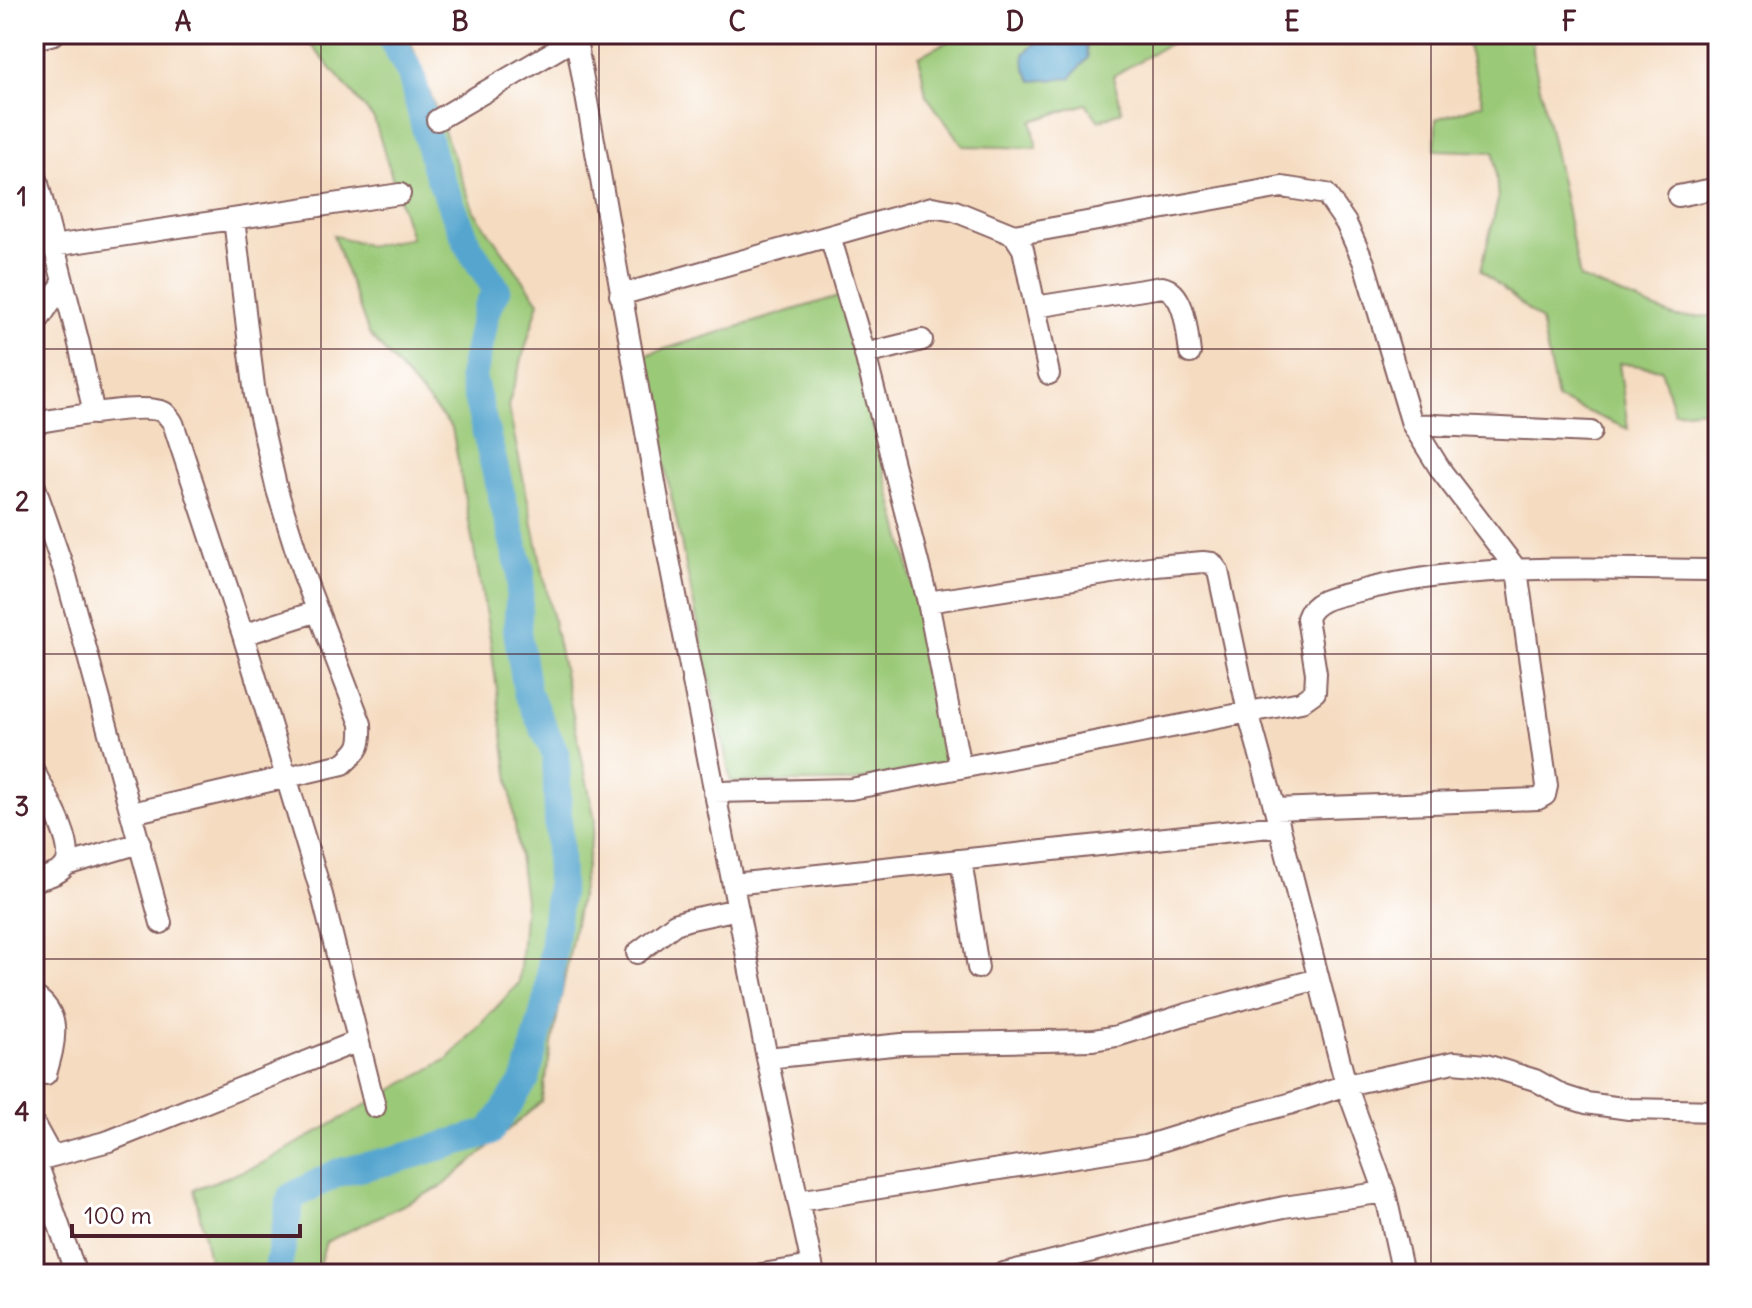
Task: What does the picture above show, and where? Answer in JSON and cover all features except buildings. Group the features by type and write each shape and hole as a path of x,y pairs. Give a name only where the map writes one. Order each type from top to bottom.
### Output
{"street":[{"path":"34,39 54,34"},
{"path":"437,120 576,36 665,539 767,1058 813,1270 762,1274"},
{"path":"34,168 94,414"},
{"path":"620,295 932,207 955,211 1014,235 1282,187 1326,194 1346,223 1364,263 1412,424 1442,472 1517,570 1547,786 1545,795 1538,799 1277,818 961,860 733,884"},
{"path":"1678,196 1718,188"},
{"path":"53,246 400,194"},
{"path":"132,813 343,764 357,752 362,742 361,724 303,573 277,490 255,395 234,219"},
{"path":"1014,235 1023,249 1049,374"},
{"path":"830,236 865,354 928,602 960,767"},
{"path":"34,327 63,283"},
{"path":"1035,307 1162,287 1171,289 1184,316 1190,353"},
{"path":"865,354 922,340"},
{"path":"34,423 151,409 165,413 173,423 243,635 322,895 375,1107"},
{"path":"1412,424 1591,432"},
{"path":"34,484 66,576 161,923"},
{"path":"928,602 1156,566 1203,562 1212,563 1218,571 1248,712 1318,979 1346,1085 1385,1192 1403,1274"},
{"path":"714,792 851,789 1301,702 1315,692 1316,673 1307,618 1310,609 1325,600 1385,584 1446,574 1517,570 1718,570"},
{"path":"243,635 318,611"},
{"path":"34,771 67,841 66,865"},
{"path":"34,881 58,872 66,865 140,843"},
{"path":"961,860 978,968"},
{"path":"637,953 675,924 738,909"},
{"path":"767,1058 902,1044 1093,1040 1117,1036 1318,979"},
{"path":"34,996 50,1010 53,1022 54,1045 46,1074"},
{"path":"40,1159 109,1141 358,1041"},
{"path":"798,1201 1145,1146 1346,1085 1454,1062 1486,1065 1535,1080 1564,1096 1586,1103 1629,1109 1718,1111"},
{"path":"34,1124 40,1159 76,1274"},
{"path":"1000,1274 1284,1207 1385,1192"}],"green space":[{"path":"302,34 408,34 474,211 539,302 508,406 595,820 541,1102 443,1186 326,1242 316,1274 212,1274 194,1189 257,1166 449,1058 519,983 525,900 490,638 452,428 369,334 333,235 370,246 411,238 374,119"},
{"path":"962,34 1179,34 1181,37 1113,76 1122,111 1099,121 1086,104 1032,121 1037,148 963,146 926,95 919,56"},
{"path":"1465,34 1533,34 1532,51 1580,278 1676,317 1718,316 1718,408 1674,412 1661,369 1619,363 1628,429 1557,399 1541,321 1481,270 1498,200 1494,152 1435,150 1436,119 1483,104"},
{"path":"839,296 906,554 949,762 851,782 731,782 642,356"}],"water":[{"path":"1045,34 1077,34 1085,38 1088,58 1070,78 1032,81 1025,68 1024,54"}],"waterway":[{"path":"277,1274 291,1197 337,1173 490,1132 526,1078 548,995 560,884 556,755 527,692 517,631 521,573 472,377 486,311 497,290 469,247 435,166 411,74 389,34"}]}
